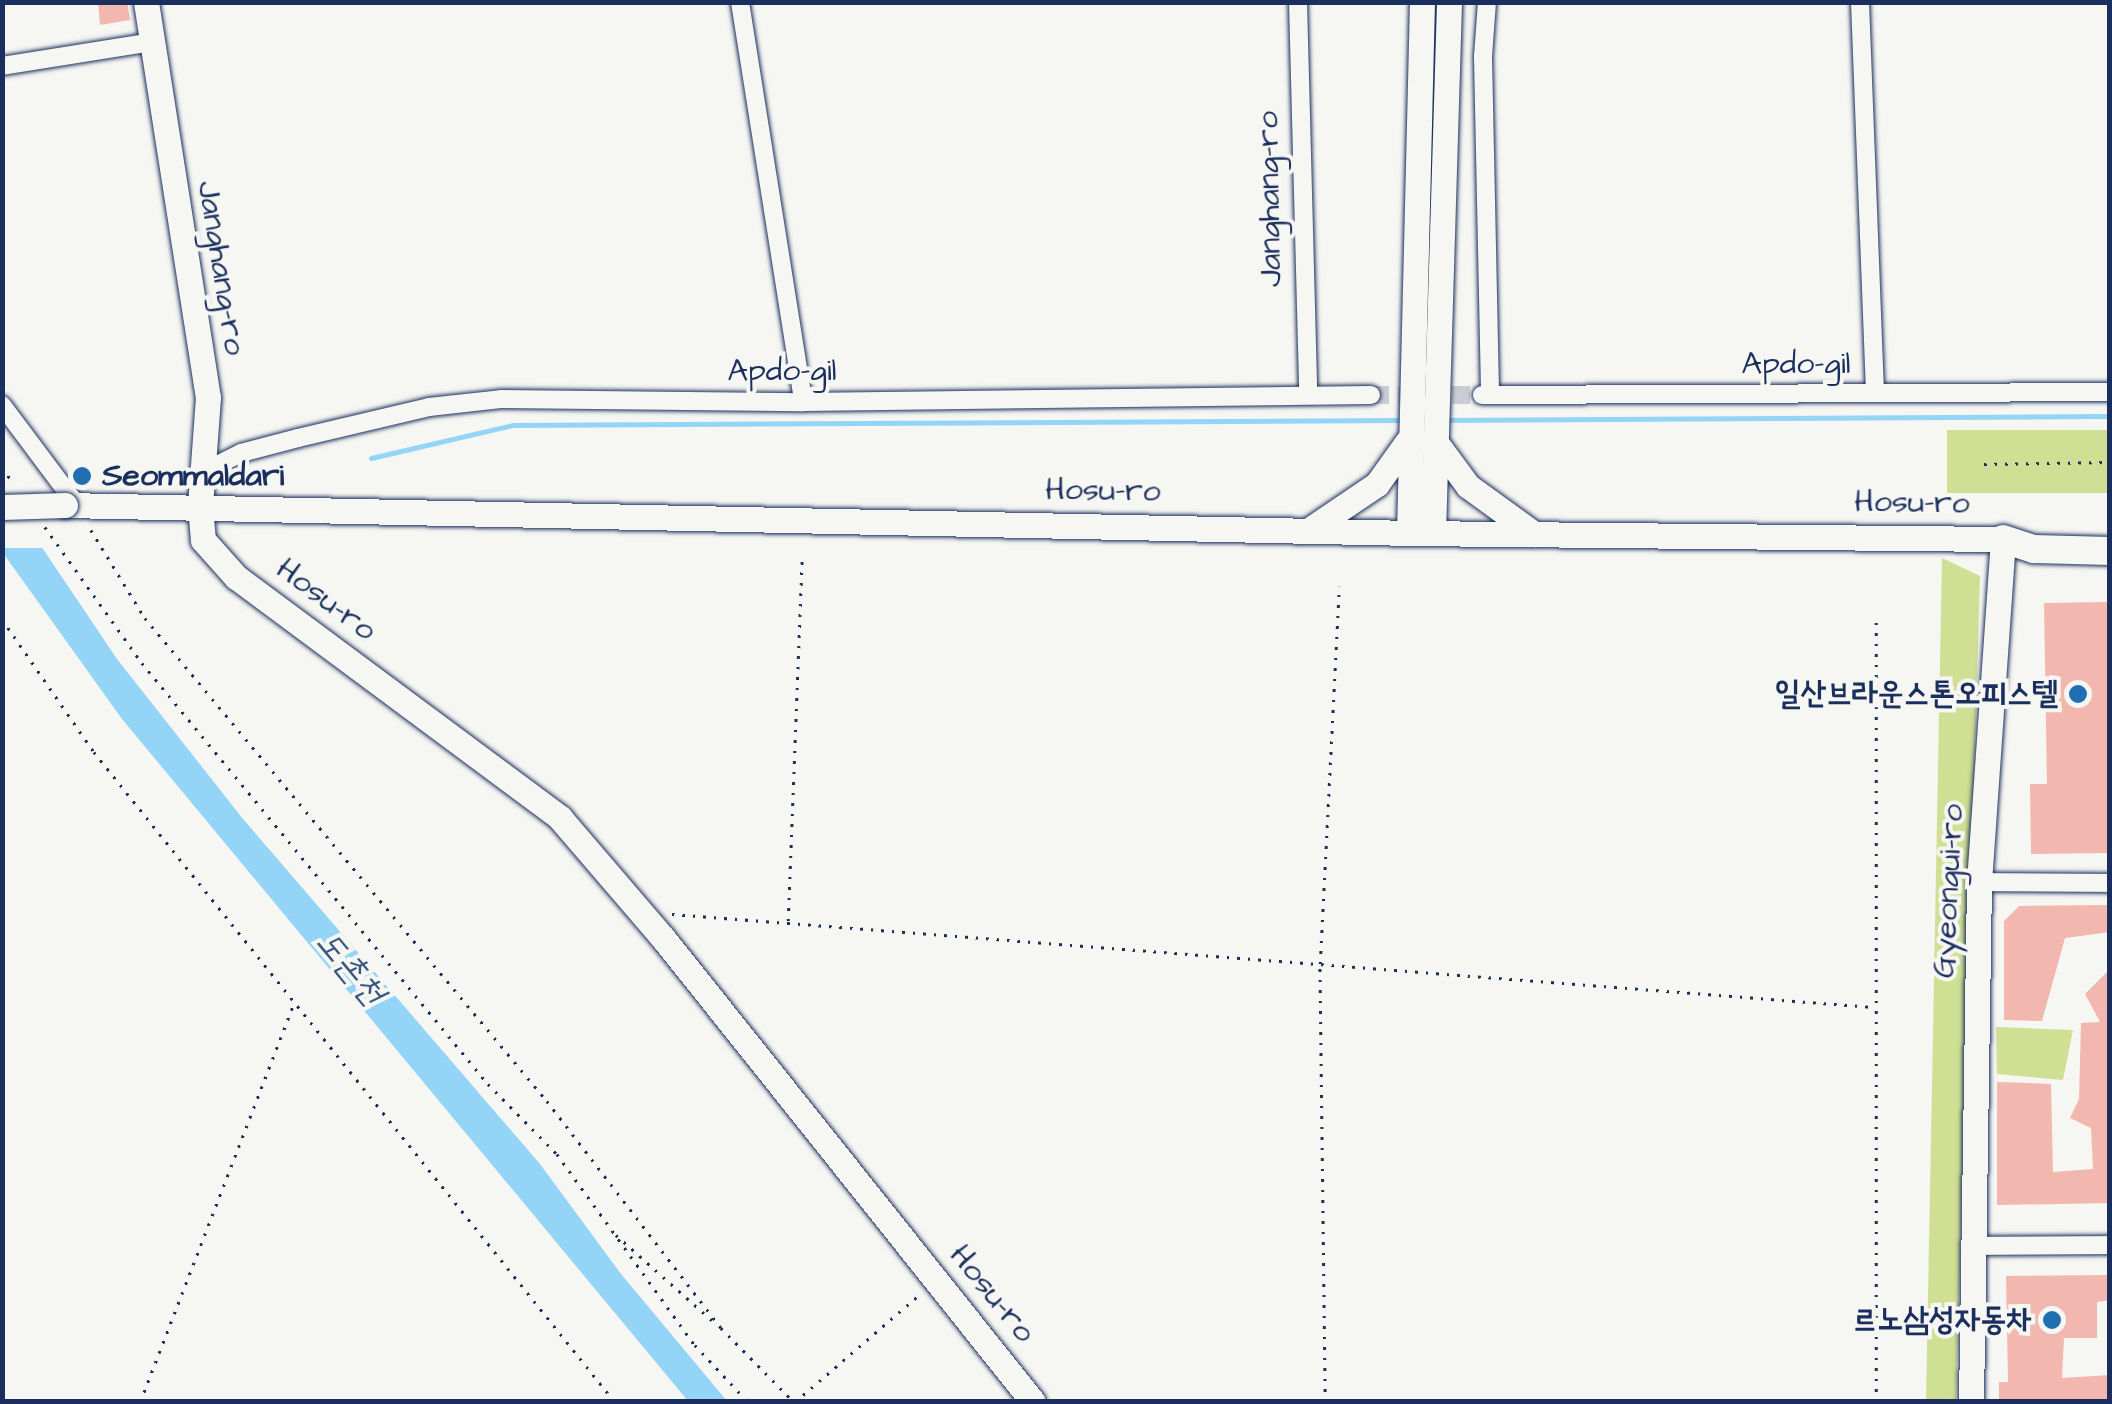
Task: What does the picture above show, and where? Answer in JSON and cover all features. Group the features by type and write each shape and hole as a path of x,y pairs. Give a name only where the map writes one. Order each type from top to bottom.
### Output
{"main road":[{"name":"Janghang-ro","path":"146,2 208,397 200,506"},
{"path":"1421,533 1422,2"},
{"path":"1309,530 1376,484 1422,425 1449,2"},
{"path":"1422,425 1468,486 1534,534"},
{"name":"Hosu-ro","path":"13,502 1421,533 2003,539 2110,532"},
{"name":"Hosu-ro","path":"200,506 203,540 236,577 560,818 641,912 1033,1402"},
{"name":"Hosu-ro","path":"2003,539 2053,551 2110,550"},
{"name":"Gyeongui-ro","path":"1971,1402 1970,1246 1980,882 2003,539"}],"street":[{"path":"740,2 803,402"},
{"name":"Janghang-ro","path":"1298,2 1308,394"},
{"name":"Apdo-gil","path":"1486,2 1486,395 2110,392"},
{"path":"1860,2 1875,393"},
{"path":"2,66 152,42"},
{"name":"Apdo-gil","path":"203,472 241,454 430,407 500,399 803,402 1372,395"},
{"path":"2,405 70,504"},
{"path":"1980,882 2110,883"},
{"path":"1970,1246 2110,1245"}],"path":[{"path":"1984,464 2110,462"},
{"path":"2,467 13,502"},
{"path":"70,504 145,618 547,1101 721,1328"},
{"path":"44,526 167,694 475,1069 556,1154 694,1345 748,1402"},
{"path":"788,922 802,558"},
{"path":"1324,1402 1320,964 1339,586"},
{"path":"1876,618 1876,1402"},
{"path":"2,619 94,752 614,1402"},
{"path":"641,912 1874,1007"},
{"path":"140,1402 295,1000"},
{"path":"612,1232 721,1328 795,1402 936,1280"}],"green space":[{"path":"1947,430 2109,430 2109,493 1947,493"},
{"path":"1942,558 1980,576 1956,1401 1926,1402"},
{"path":"1996,1027 2073,1030 2063,1080 1997,1074"}],"water":[{"name":"도촌천","path":"2,488 117,659 243,819 540,1164 621,1274 727,1401 688,1401 122,719 3,553"}],"pier":[{"path":"2,483 11,492 45,548 2,548"}],"building":[{"path":"98,2 127,2 130,20 100,25"},
{"name":"일산브라운스톤오피스텔","path":"2110,602 2110,853 2031,854 2030,784 2047,784 2044,603"},
{"path":"2110,905 2110,932 2065,938 2042,1021 2004,1020 2004,921 2019,906"},
{"path":"2110,969 2110,1203 1997,1205 1997,1082 2051,1084 2053,1172 2093,1169 2091,1128 2070,1118 2079,1099 2081,1023 2100,1022 2085,994"},
{"name":"르노삼성자동차","path":"2110,1275 2110,1300 2097,1302 2097,1338 2064,1338 2062,1378 2110,1375 2110,1402 1999,1402 1999,1382 2008,1382 2006,1276"}],"waterway":[{"path":"1443,420 2110,416"},
{"path":"371,458 513,425 1402,420"}],"tunnel":[{"path":"1371,395 1482,395"}],"place":[{"name":"Seommaldari","path":"82,476"},
{"name":"일산브라운스톤오피스텔","path":"2078,694"},
{"name":"르노삼성자동차","path":"2052,1320"}]}
